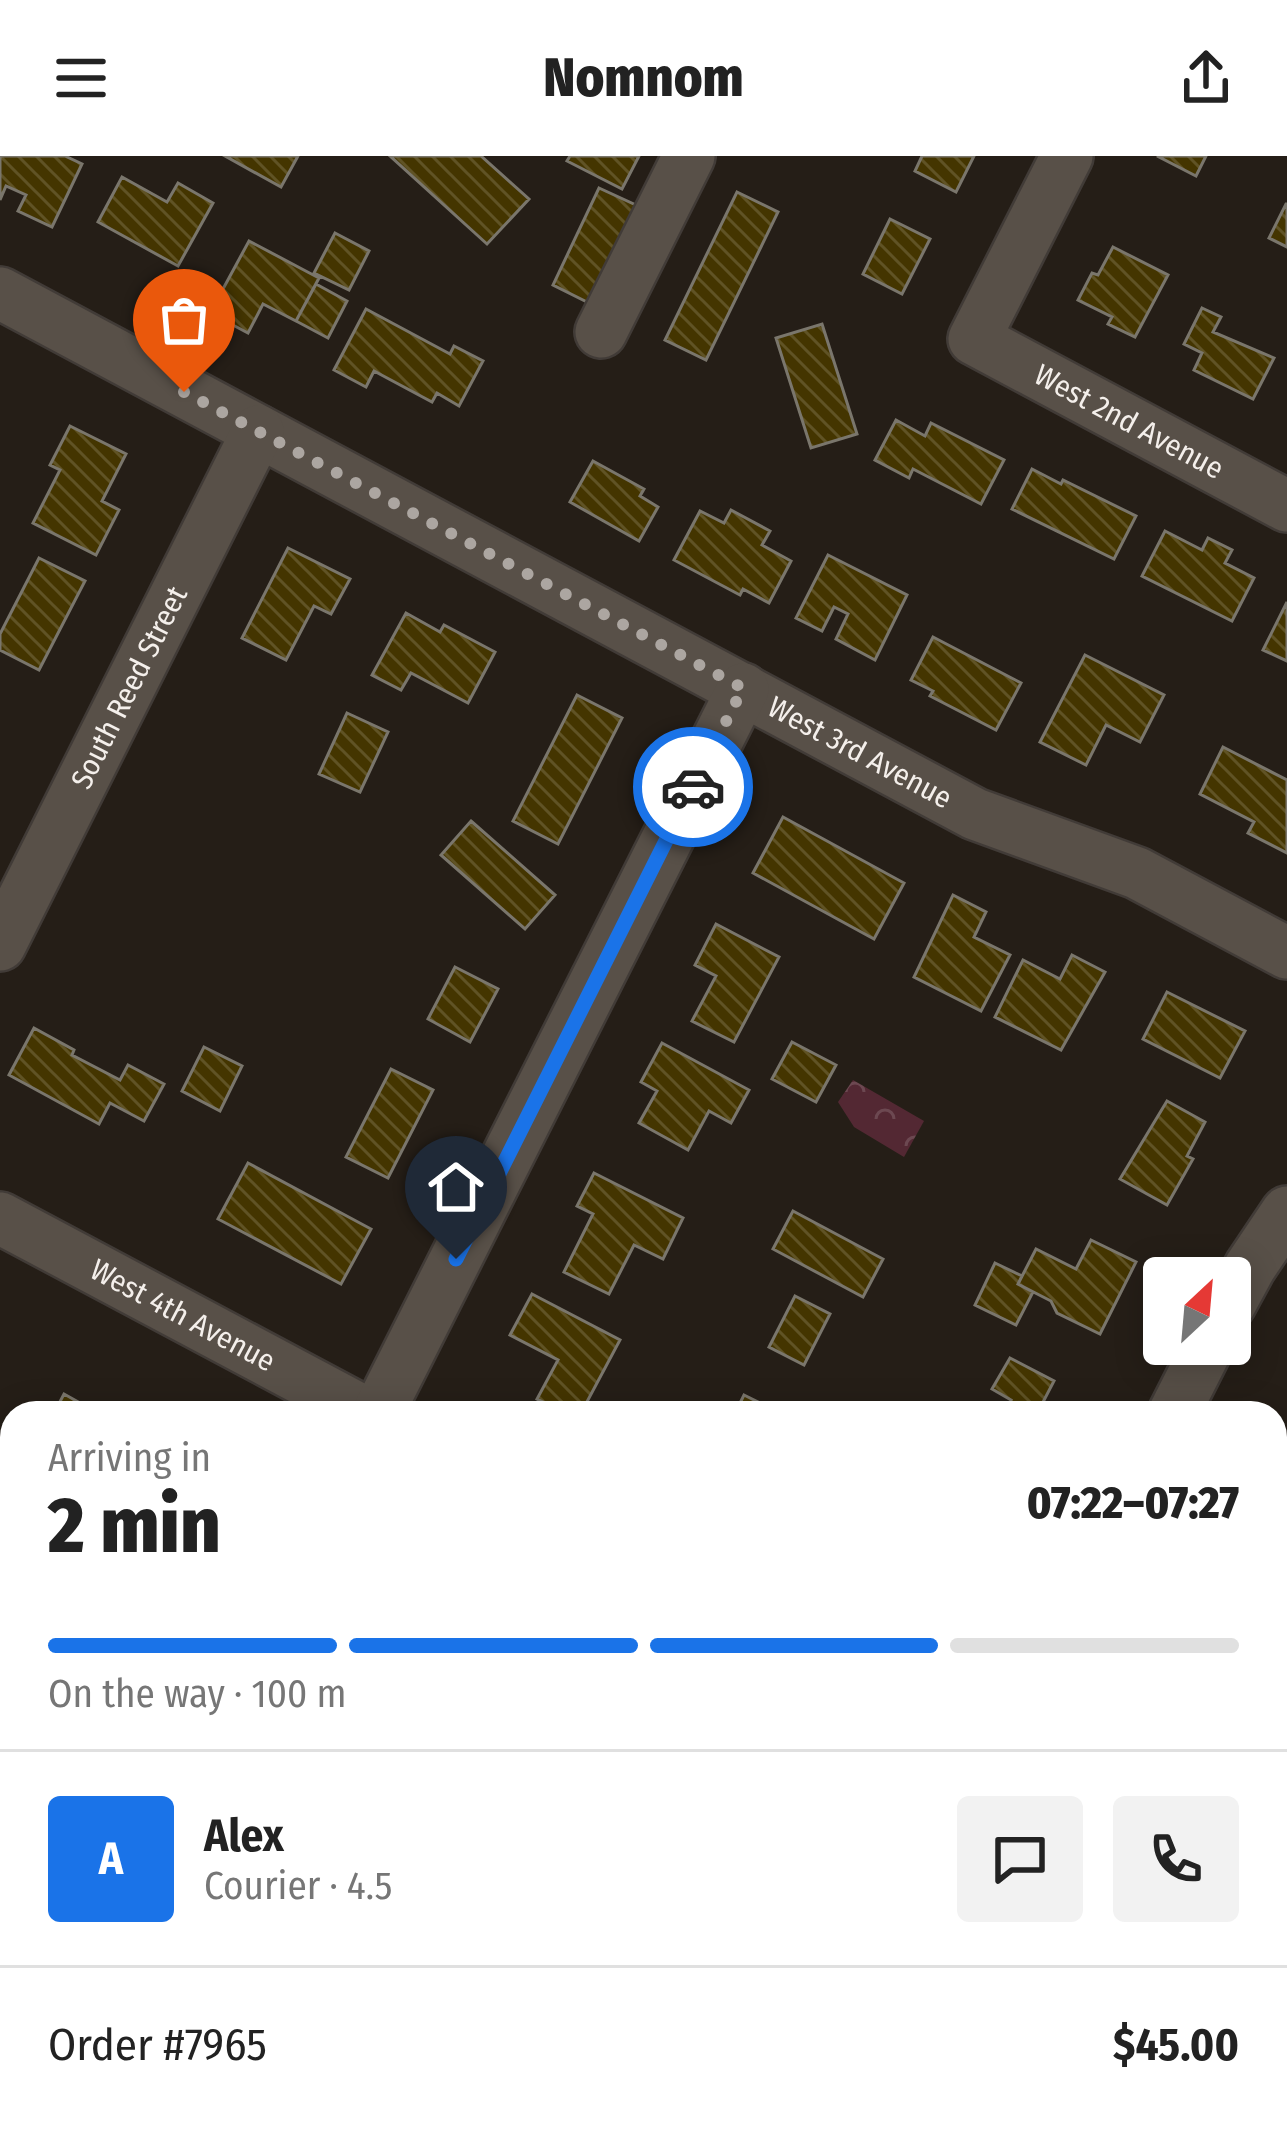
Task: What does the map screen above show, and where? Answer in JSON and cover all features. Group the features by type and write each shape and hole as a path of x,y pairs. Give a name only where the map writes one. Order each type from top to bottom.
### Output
{"street":[{"path":"601,332 688,156"},
{"name":"West 2nd Avenue","path":"1066,156 974,339 1287,506"},
{"name":"West 3rd Avenue","path":"0,293 975,814 1137,873 1287,953"},
{"name":"South Reed Street","path":"0,945 258,431"},
{"path":"384,1401 743,688"},
{"path":"1251,1270 1287,1212"},
{"name":"West 4th Avenue","path":"0,1218 343,1401"},
{"path":"1180,1401 1198,1365"}],"green space":[{"path":"853,1080 924,1121 904,1157 854,1127 838,1102"}],"building":[{"path":"0,156 65,156 82,164 52,227 18,211 26,195 6,186 0,200"},
{"path":"225,156 298,156 281,187"},
{"path":"390,156 481,156 529,199 487,244"},
{"path":"570,156 639,156 622,189 567,161"},
{"path":"922,156 974,156 956,192 915,171"},
{"path":"1157,156 1206,156 1196,176"},
{"path":"122,177 167,202 178,183 213,203 178,266 98,222"},
{"path":"599,188 638,206 591,304 553,285"},
{"path":"737,192 778,212 706,360 665,340"},
{"path":"1287,204 1287,247 1269,238"},
{"path":"890,219 930,239 902,294 863,274"},
{"path":"335,233 369,251 349,290 314,273"},
{"path":"249,241 319,278 296,321 263,304 248,333 210,313"},
{"path":"1113,247 1168,275 1135,337 1108,324 1112,317 1078,300"},
{"path":"316,284 347,301 328,338 296,321"},
{"path":"1202,308 1221,317 1213,332 1274,358 1253,399 1194,370 1202,353 1184,344"},
{"path":"366,309 450,354 454,346 483,361 459,406 437,393 432,402 374,371 366,387 334,370"},
{"path":"822,324 857,434 811,448 776,338"},
{"path":"896,420 925,436 931,423 1004,460 981,504 913,469 909,478 875,460"},
{"path":"70,426 126,454 102,501 119,510 96,555 33,523 60,470 50,465"},
{"path":"593,461 644,489 640,496 658,507 639,541 570,502"},
{"path":"1032,469 1136,516 1114,559 1012,509"},
{"path":"731,510 770,531 762,545 791,561 769,603 743,589 740,595 674,560 700,511 724,523"},
{"path":"1165,531 1202,550 1208,538 1232,550 1225,563 1254,578 1232,621 1142,576"},
{"path":"288,548 350,579 331,614 314,606 286,660 242,638"},
{"path":"828,555 907,595 875,660 836,639 848,614 834,607 822,631 796,618"},
{"path":"39,558 85,581 39,670 0,650 0,634"},
{"path":"1287,602 1287,661 1263,650"},
{"path":"406,613 440,632 444,625 495,652 468,703 411,673 401,690 372,675"},
{"path":"933,637 1021,683 996,730 930,696 933,691 911,680"},
{"path":"1085,655 1164,695 1140,742 1106,725 1086,765 1040,742"},
{"path":"577,695 622,718 558,844 513,821"},
{"path":"347,713 388,732 360,792 319,774"},
{"path":"1223,747 1287,780 1287,853 1248,833 1254,822 1200,794"},
{"path":"783,817 904,883 874,939 753,873"},
{"path":"471,821 555,895 525,929 441,855"},
{"path":"953,895 986,912 974,937 1010,955 981,1011 914,977"},
{"path":"716,924 779,957 734,1042 692,1021 716,976 695,965"},
{"path":"1072,955 1105,972 1061,1050 995,1017 1023,960 1060,979"},
{"path":"455,967 498,989 470,1042 428,1019"},
{"path":"1167,992 1245,1031 1220,1078 1143,1039"},
{"path":"34,1028 120,1080 128,1065 164,1084 144,1121 110,1103 99,1124 9,1075"},
{"path":"792,1042 836,1065 816,1102 772,1079"},
{"path":"662,1043 749,1090 731,1123 709,1111 688,1150 639,1123 657,1091 641,1082"},
{"path":"204,1047 242,1066 220,1111 182,1091"},
{"path":"391,1069 433,1090 388,1178 346,1157"},
{"path":"1167,1101 1205,1122 1187,1156 1193,1159 1167,1205 1120,1179"},
{"path":"248,1163 371,1229 341,1284 218,1219"},
{"path":"594,1173 683,1218 663,1259 634,1245 609,1294 564,1272 593,1214 577,1206"},
{"path":"793,1211 883,1259 863,1297 773,1249"},
{"path":"1091,1240 1136,1262 1100,1334 1057,1313 1051,1301 1018,1284 1036,1249 1076,1269"},
{"path":"995,1263 1022,1276 1018,1284 1033,1292 1016,1325 975,1305"},
{"path":"532,1294 620,1340 587,1401 541,1401 537,1399 558,1360 510,1335"},
{"path":"795,1296 830,1314 804,1365 769,1347"},
{"path":"1010,1358 1054,1381 1044,1401 1010,1401 992,1389"}],"way so far":[{"path":"184,392 743,688 693,787"}],"route":[{"path":"456,1259 693,787"}]}
